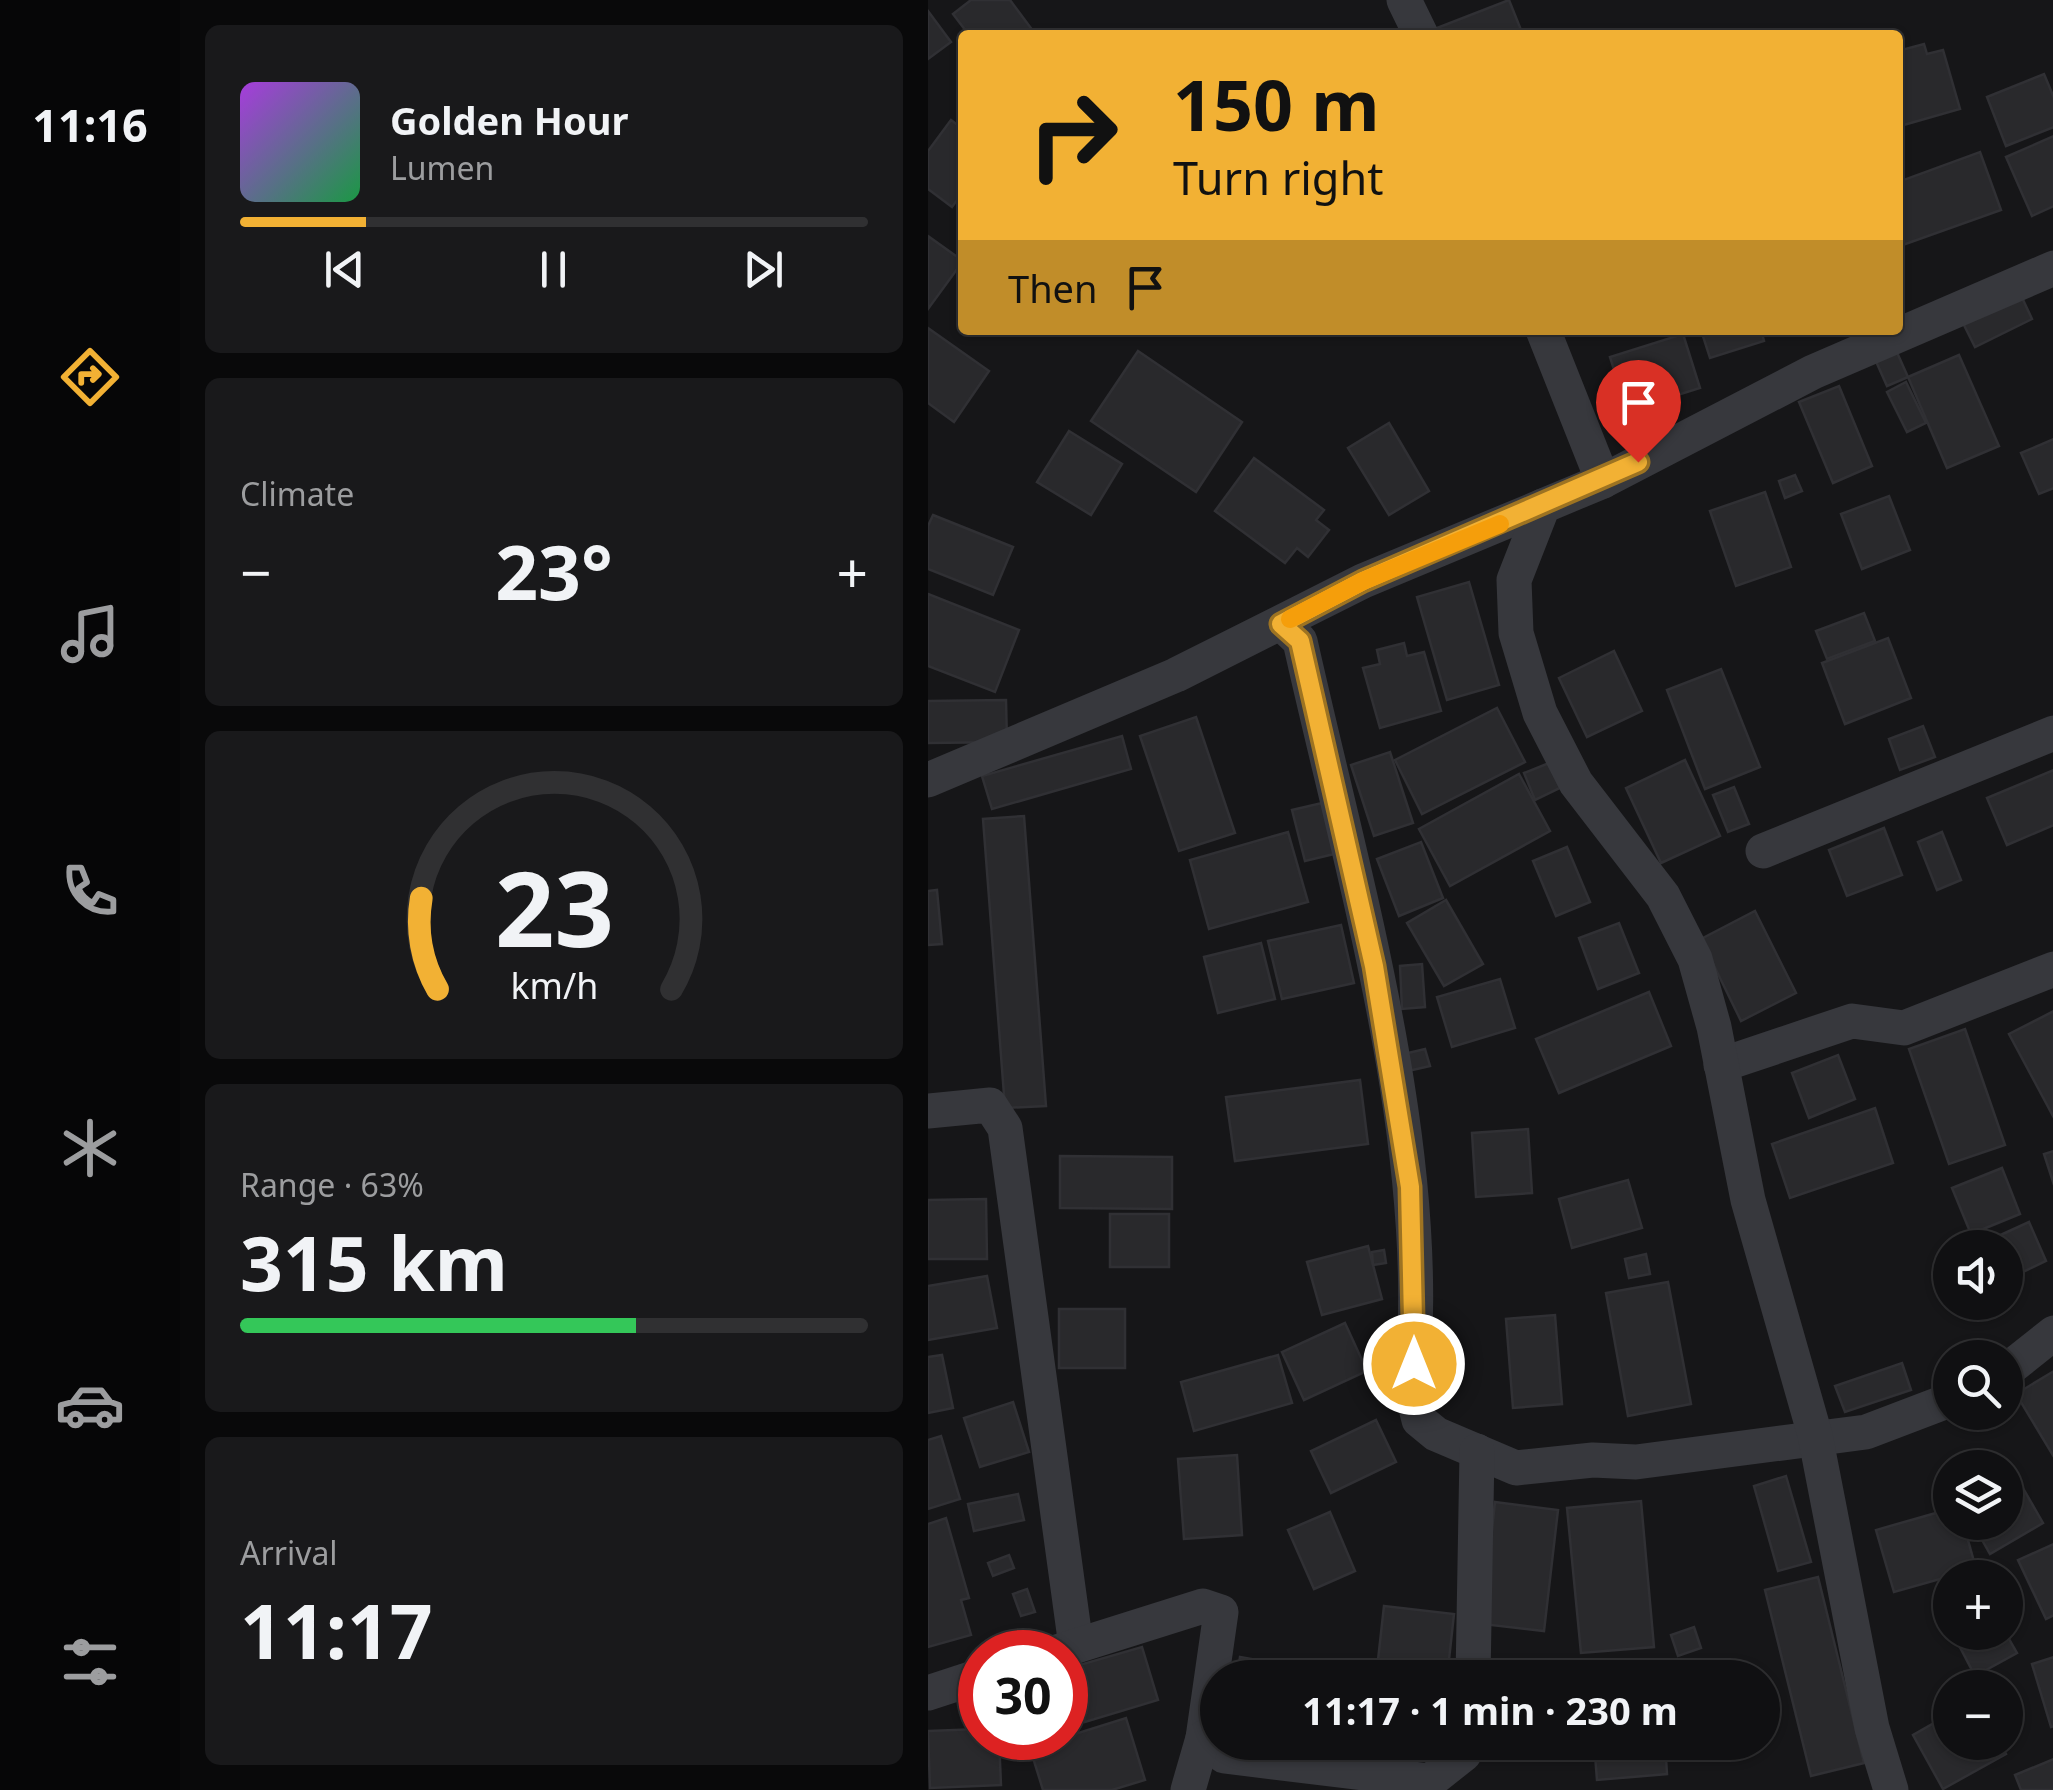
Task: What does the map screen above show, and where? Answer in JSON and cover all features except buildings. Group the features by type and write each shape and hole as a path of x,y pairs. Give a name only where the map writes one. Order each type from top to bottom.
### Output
{"street":[{"path":"1404,0 1419,30"},
{"path":"928,780 1176,675 1363,581 1603,481 1813,372 2051,275"},
{"path":"1544,335 1603,481"},
{"path":"1543,506 1514,580 1516,633 1540,713 1576,783 1663,896 1695,959 1748,1200 1815,1435 1872,1728 1891,1790"},
{"path":"1281,624 1300,641 1380,1002 1410,1187 1412,1406 1420,1420 1436,1434 1516,1468 1593,1460 1636,1462 1815,1435 1866,1432 1933,1406"},
{"path":"1763,850 2054,733"},
{"path":"1721,1065 1852,1021 1904,1028 2054,968"},
{"path":"928,1110 990,1105 1005,1128 1064,1630"},
{"path":"2023,1357 2054,1332"},
{"path":"1473,1660 1477,1450"},
{"path":"1088,1642 1204,1606 1221,1612 1214,1660"},
{"path":"928,1693 958,1683"},
{"path":"1188,1790 1200,1748"},
{"path":"1257,1760 1430,1781 1456,1760"}],"slow traffic":[{"path":"1290,619 1363,581 1500,524"}],"route":[{"path":"1414,1364 1410,1187 1374,966 1300,641 1281,624 1363,581 1603,481 1638,462"}]}
